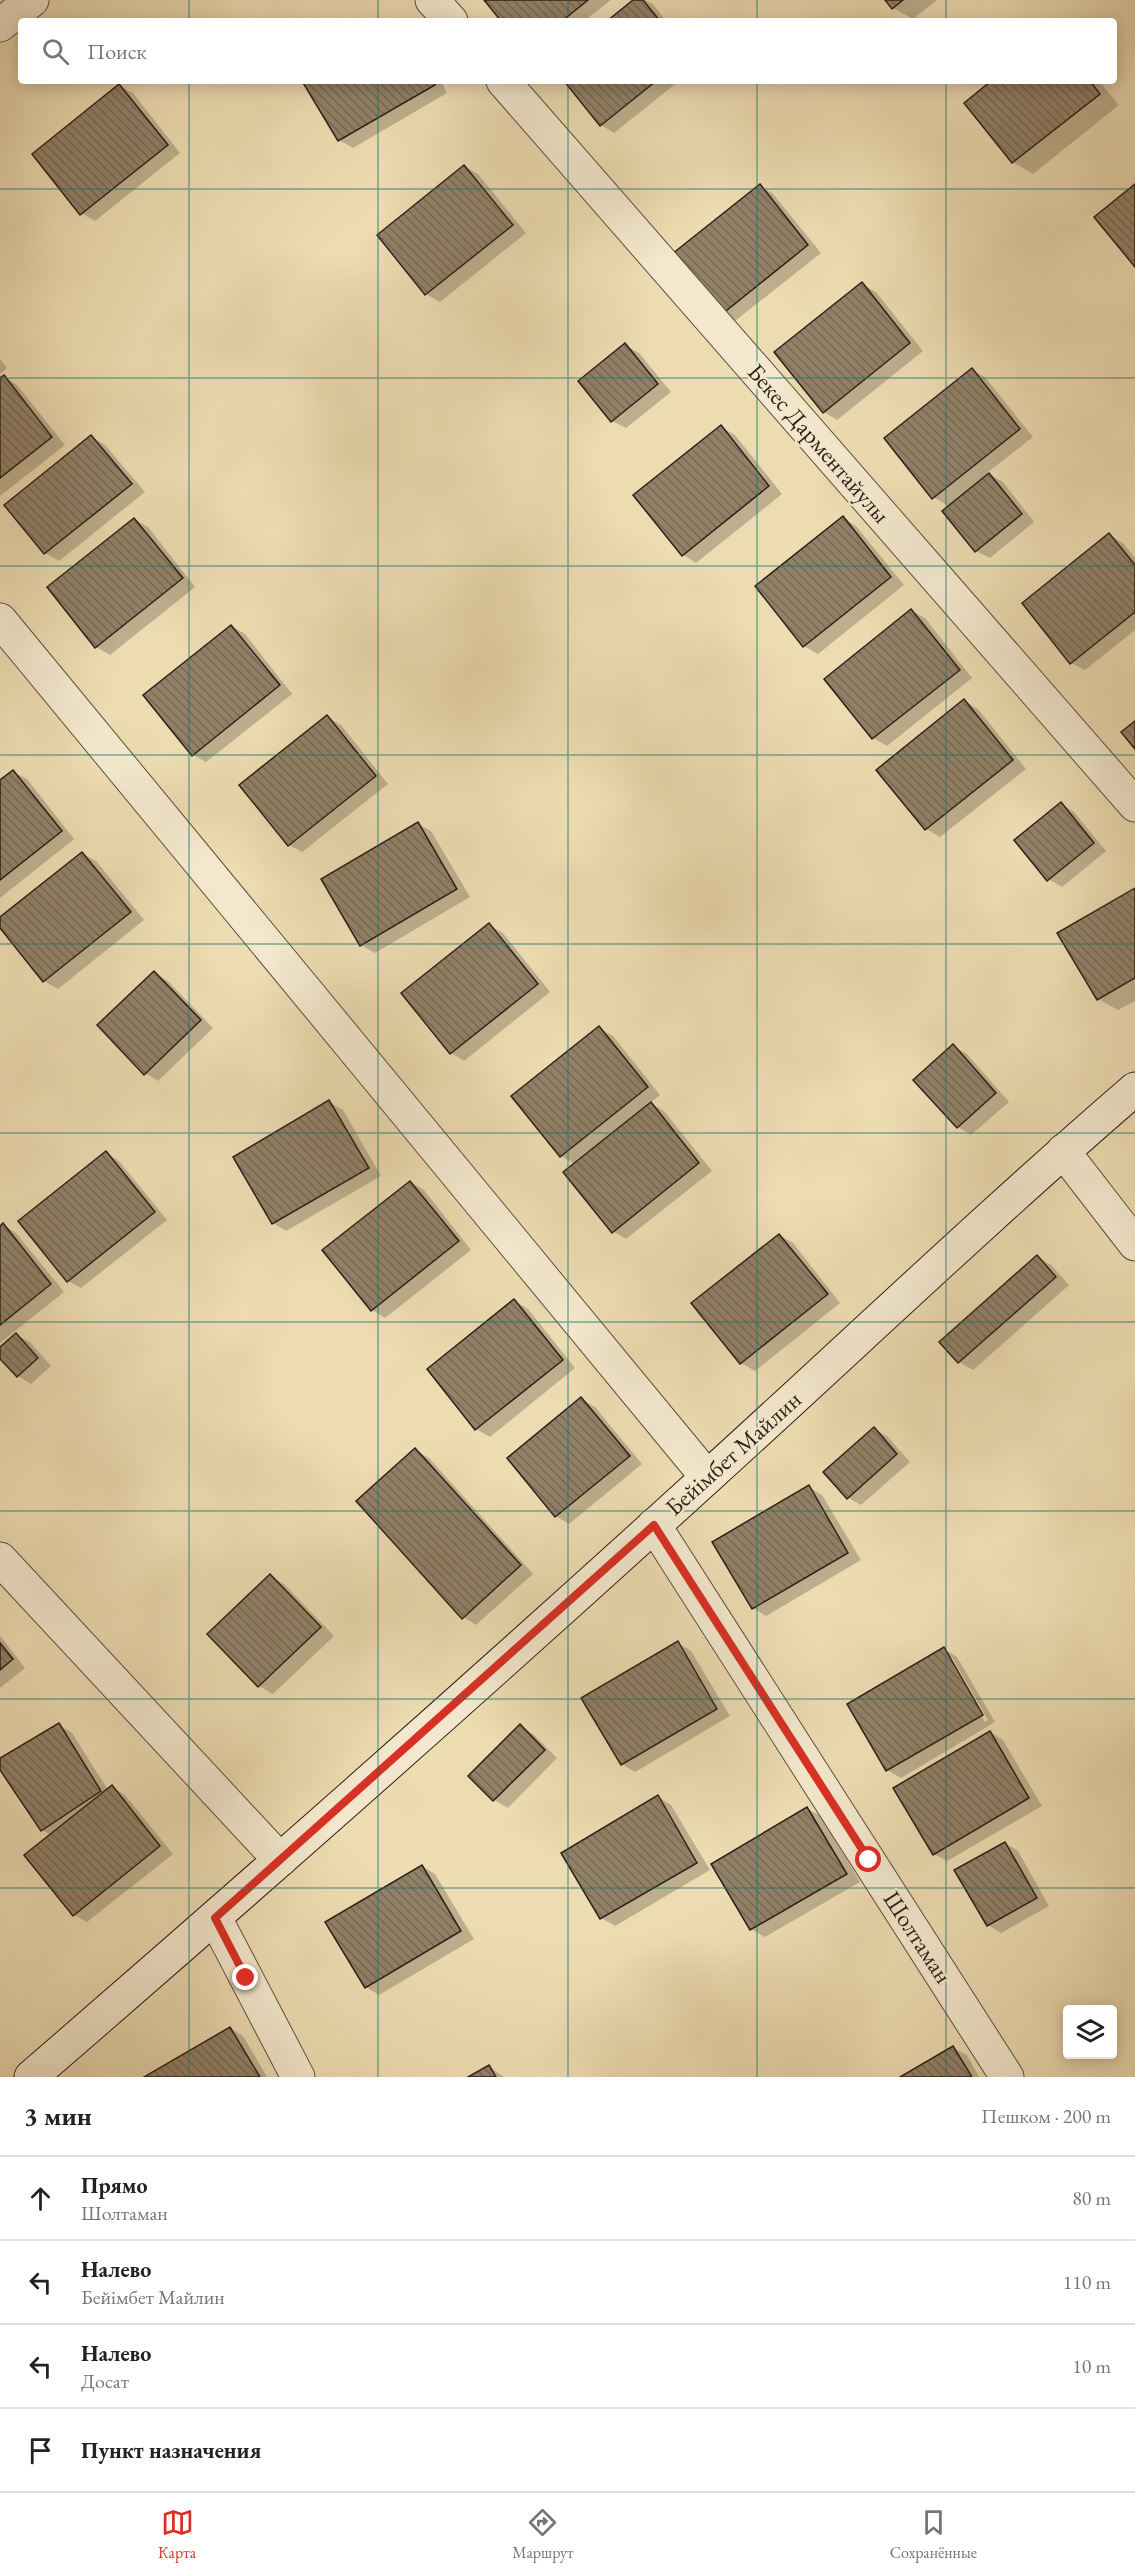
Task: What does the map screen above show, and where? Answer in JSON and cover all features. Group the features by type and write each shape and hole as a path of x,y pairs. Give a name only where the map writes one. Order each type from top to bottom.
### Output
{"street":[{"path":"0,25 32,0"},
{"path":"432,0 448,18"},
{"name":"Бекес Дарментайулы","path":"506,84 1135,806"},
{"path":"0,620 707,1477"},
{"name":"Бейімбет Майлин","path":"31,2077 280,1860 654,1525 1063,1151 1135,1089"},
{"path":"1063,1151 1135,1244"},
{"name":"Шолтаман","path":"654,1525 1007,2077"},
{"path":"0,1559 280,1860"},
{"path":"215,1918 298,2077"}],"building":[{"path":"484,0 588,0 566,18 499,18"},
{"path":"633,0 643,0 658,18 611,18"},
{"path":"885,0 903,0 892,9"},
{"path":"119,84 168,145 80,215 32,154"},
{"path":"304,84 434,84 435,85 338,141"},
{"path":"566,84 652,84 600,126"},
{"path":"987,84 1092,84 1100,94 1012,163 964,103"},
{"path":"464,165 513,225 425,295 377,235"},
{"path":"760,184 808,245 721,315 672,254"},
{"path":"1135,184 1135,267 1094,217"},
{"path":"862,282 910,343 823,413 774,352"},
{"path":"625,343 658,384 611,422 578,381"},
{"path":"972,368 1020,429 932,499 884,438"},
{"path":"4,375 52,437 0,478 0,378"},
{"path":"721,425 769,486 682,556 633,495"},
{"path":"91,435 132,484 44,554 4,505"},
{"path":"989,473 1022,514 975,552 942,511"},
{"path":"843,516 891,577 803,647 755,586"},
{"path":"134,518 183,578 95,648 47,587"},
{"path":"1109,533 1135,565 1135,612 1070,664 1022,603"},
{"path":"911,609 960,670 872,739 824,679"},
{"path":"231,625 280,685 192,756 143,695"},
{"path":"964,699 1013,760 925,830 876,770"},
{"path":"327,715 376,776 288,846 239,785"},
{"path":"1135,721 1135,749 1121,732"},
{"path":"13,770 62,831 0,880 0,780"},
{"path":"1061,802 1094,843 1047,881 1014,840"},
{"path":"418,822 457,889 360,946 321,879"},
{"path":"82,852 131,912 43,982 0,928 0,917"},
{"path":"1135,888 1135,978 1097,1000 1057,933"},
{"path":"489,923 538,984 450,1054 401,993"},
{"path":"154,971 201,1020 144,1075 97,1025"},
{"path":"599,1026 648,1087 560,1157 511,1096"},
{"path":"953,1044 996,1093 957,1128 913,1080"},
{"path":"329,1100 369,1168 272,1224 233,1157"},
{"path":"651,1102 699,1163 612,1233 563,1172"},
{"path":"106,1151 155,1212 67,1282 18,1221"},
{"path":"410,1181 459,1241 371,1311 322,1250"},
{"path":"3,1223 51,1284 0,1325 0,1226"},
{"path":"779,1234 828,1294 740,1364 691,1303"},
{"path":"1037,1255 1056,1277 958,1363 939,1342"},
{"path":"514,1299 563,1360 475,1430 427,1369"},
{"path":"16,1333 38,1358 17,1377 0,1359 0,1347"},
{"path":"581,1397 630,1456 555,1517 507,1458"},
{"path":"874,1427 897,1454 847,1499 823,1472"},
{"path":"415,1448 521,1565 462,1619 356,1501"},
{"path":"809,1485 848,1553 752,1609 712,1542"},
{"path":"270,1574 321,1627 258,1687 207,1634"},
{"path":"678,1641 717,1709 621,1765 581,1698"},
{"path":"0,1643 13,1659 0,1670"},
{"path":"944,1647 983,1715 886,1771 847,1704"},
{"path":"59,1723 101,1791 41,1831 0,1770 0,1758"},
{"path":"520,1724 545,1750 493,1801 468,1776"},
{"path":"990,1731 1029,1798 933,1855 893,1788"},
{"path":"112,1785 160,1846 73,1916 24,1855"},
{"path":"658,1795 697,1863 600,1919 561,1853"},
{"path":"807,1807 847,1874 750,1930 711,1864"},
{"path":"1005,1842 1037,1898 987,1926 954,1870"},
{"path":"422,1865 461,1931 365,1988 325,1922"},
{"path":"230,2027 260,2077 144,2077"},
{"path":"953,2046 972,2077 900,2077"},
{"path":"489,2065 496,2077 468,2077"}],"route":[{"path":"246,1978 215,1918 654,1525 869,1860"}]}
